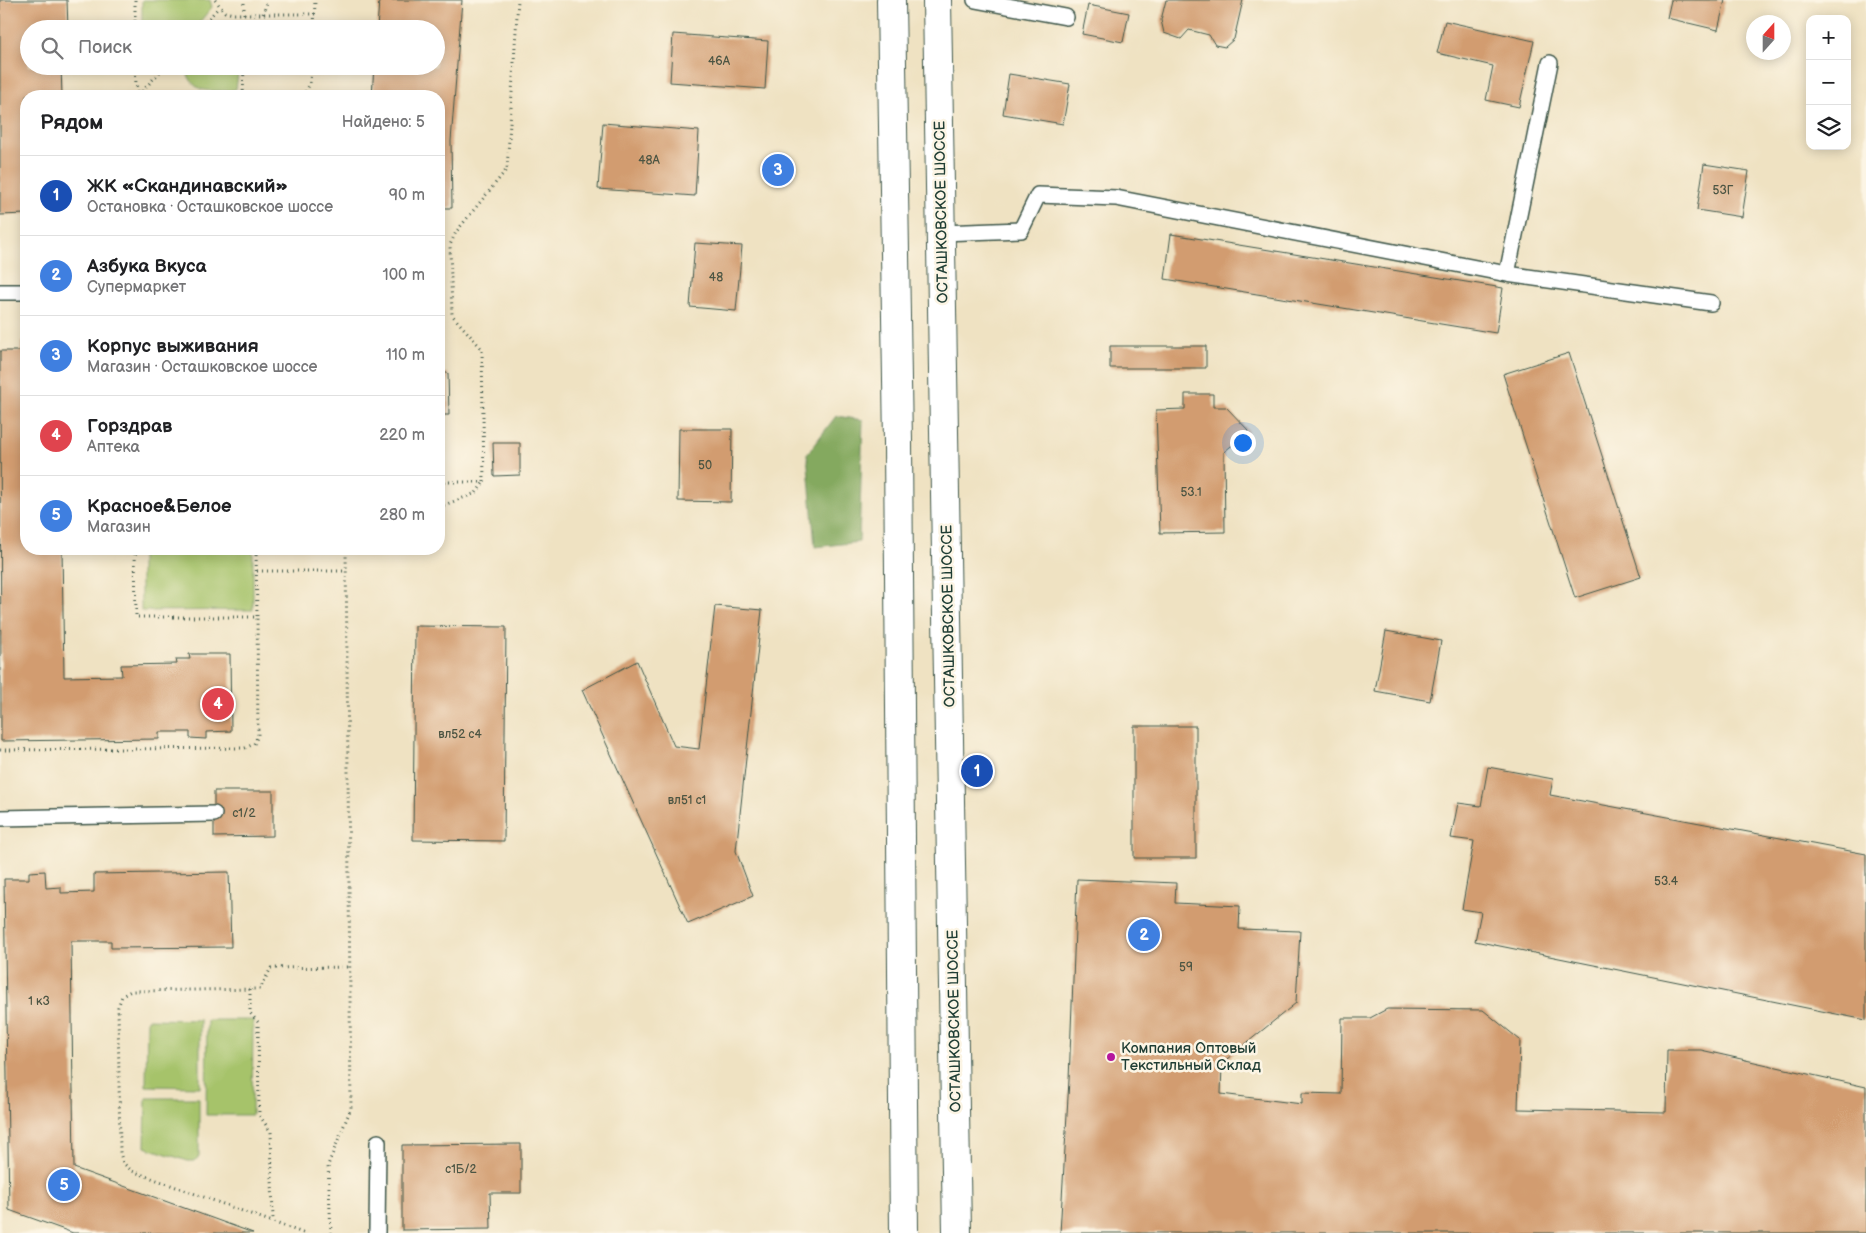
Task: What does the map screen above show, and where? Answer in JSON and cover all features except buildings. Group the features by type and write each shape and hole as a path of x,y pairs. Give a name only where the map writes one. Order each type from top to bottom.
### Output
{"main road":[{"path":"891,0 898,443 904,1233"},
{"name":"ОСТАШКОВСКОЕ ШОССЕ","path":"937,0 957,1233"}],"lane":[{"path":"976,0 1014,4 1066,18"},
{"path":"1506,274 1550,63"},
{"path":"941,233 1021,230 1038,195 1116,198 1506,274 1711,303"},
{"path":"0,292 20,292"},
{"path":"0,818 214,814"},
{"path":"377,1233 378,1142"}],"path":[{"path":"135,0 135,20"},
{"path":"214,0 225,12 244,14 314,14"},
{"path":"244,0 244,20"},
{"path":"263,14 268,0"},
{"path":"314,20 315,0"},
{"path":"445,505 476,492 484,482 482,349 452,315 450,245 456,232 507,169 518,0"},
{"path":"208,20 219,7"},
{"path":"136,75 138,90"},
{"path":"146,90 158,75"},
{"path":"244,75 244,90"},
{"path":"306,90 310,84 310,75"},
{"path":"445,482 484,482"},
{"path":"136,555 136,617 257,617"},
{"path":"0,750 246,748 254,744 258,736 256,555"},
{"path":"331,1233 328,1165 351,1108 346,555"},
{"path":"257,571 347,571"},
{"path":"303,1233 132,1172 123,1163 120,1153 118,1006 122,996 131,991 260,989 272,968 350,967"},
{"path":"250,989 250,1013 258,1022 259,1115 271,1132 273,1222"}],"green space":[{"path":"142,0 210,0 212,7 201,20 142,20"},
{"path":"188,75 238,75 236,89 232,90 203,90 192,82"},
{"path":"836,416 863,420 859,542 815,547 807,454"},
{"path":"141,555 253,555 253,610 141,611"},
{"path":"147,1019 200,1020 200,1087 146,1086"},
{"path":"207,1020 253,1020 252,1115 206,1115"},
{"path":"146,1098 199,1098 199,1156 195,1161 188,1161 145,1147"}],"place":[{"name":"Корпус выживания","path":"778,170"},
{"name":"Горздрав","path":"218,704"},
{"name":"ЖК «Скандинавский»","path":"977,771"},
{"name":"Азбука Вкуса","path":"1144,935"},
{"name":"Компания Оптовый Текстильный Склад","path":"1111,1057"},
{"name":"Красное&Белое","path":"64,1185"}]}
